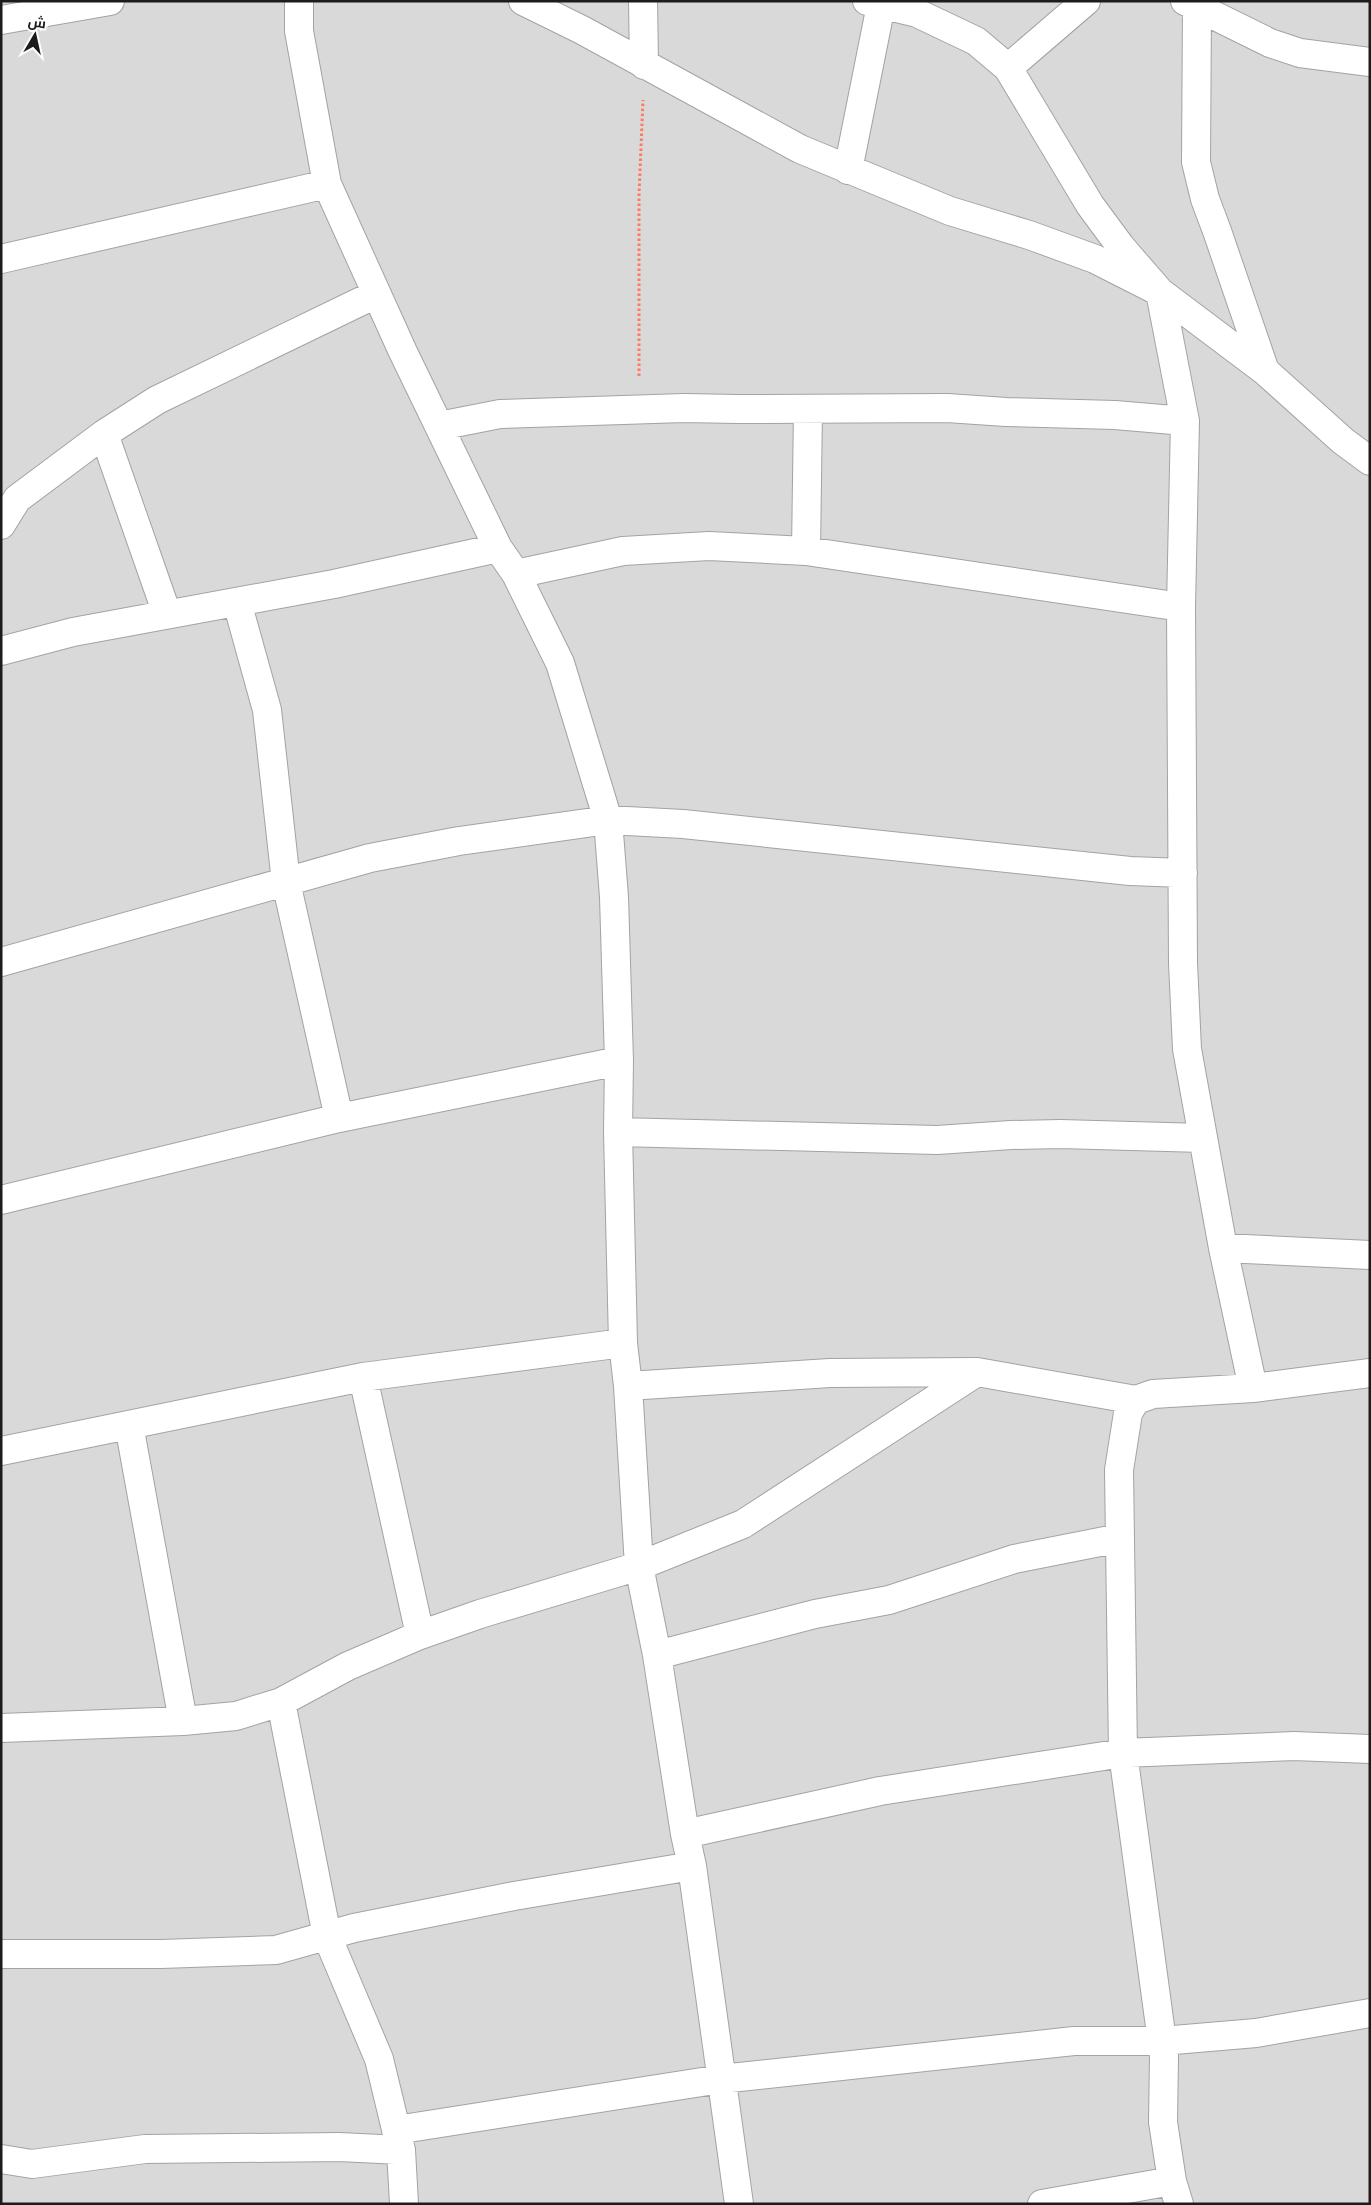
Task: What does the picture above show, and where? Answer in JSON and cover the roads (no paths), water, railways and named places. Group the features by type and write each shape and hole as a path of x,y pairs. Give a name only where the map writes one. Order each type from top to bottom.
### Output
{"street":[{"path":"1,20 110,1"},
{"path":"299,1 300,31 328,184 376,294 498,548 516,574 560,663 608,820 614,897 619,1061 618,1132 623,1343 628,1386 639,1566 657,1655 685,1834 692,1866 739,2204"},
{"path":"523,1 582,30 800,149 950,211 1029,234 1095,259 1160,292 1265,371 1344,441 1370,461"},
{"path":"643,1 644,65"},
{"path":"1008,68 1086,1"},
{"path":"848,170 874,3 917,13 976,41 1008,68 1090,205 1121,247 1160,292 1185,421 1180,607 1183,963 1187,1049 1222,1248 1253,1388"},
{"path":"1265,371 1205,198 1196,162 1191,4 1229,11 1270,43 1300,53 1370,62"},
{"path":"1,259 328,184"},
{"path":"1,526 16,499 104,434 156,400 376,294"},
{"path":"806,552 808,408"},
{"path":"440,426 500,414 638,409 947,408 1015,413 1115,415 1185,421"},
{"path":"104,434 167,614"},
{"path":"516,574 623,551 709,546 806,552 1180,607"},
{"path":"1,651 73,632 334,584 498,548"},
{"path":"237,602 267,710 286,882 338,1118"},
{"path":"1,962 370,858 459,841 608,820 682,824 1130,871 1183,873"},
{"path":"1,1200 338,1118 619,1061"},
{"path":"618,1132 937,1140 1060,1134 1203,1138"},
{"path":"1222,1248 1370,1255"},
{"path":"1,1451 363,1377 623,1343"},
{"path":"628,1386 830,1373 978,1372 1136,1400 1153,1394 1253,1388 1370,1374"},
{"path":"1,1728 183,1721 236,1716 281,1702 348,1666 420,1636 480,1614 639,1566 743,1524 978,1372"},
{"path":"363,1377 420,1636"},
{"path":"1042,2204 1175,2193 1163,2122 1164,2056 1124,1752 1119,1470 1128,1414 1136,1400"},
{"path":"129,1426 183,1721"},
{"path":"657,1655 815,1614 889,1600 1014,1559 1120,1538"},
{"path":"281,1702 326,1936 378,2059 399,2140 404,2204"},
{"path":"685,1834 880,1791 1124,1752 1294,1746 1370,1749"},
{"path":"1,1954 141,1955 276,1950 354,1928 514,1896 692,1866"},
{"path":"1,2159 32,2164 145,2149 339,2147 399,2140 721,2079 1074,2041 1162,2041 1256,2033 1370,2013"}]}
